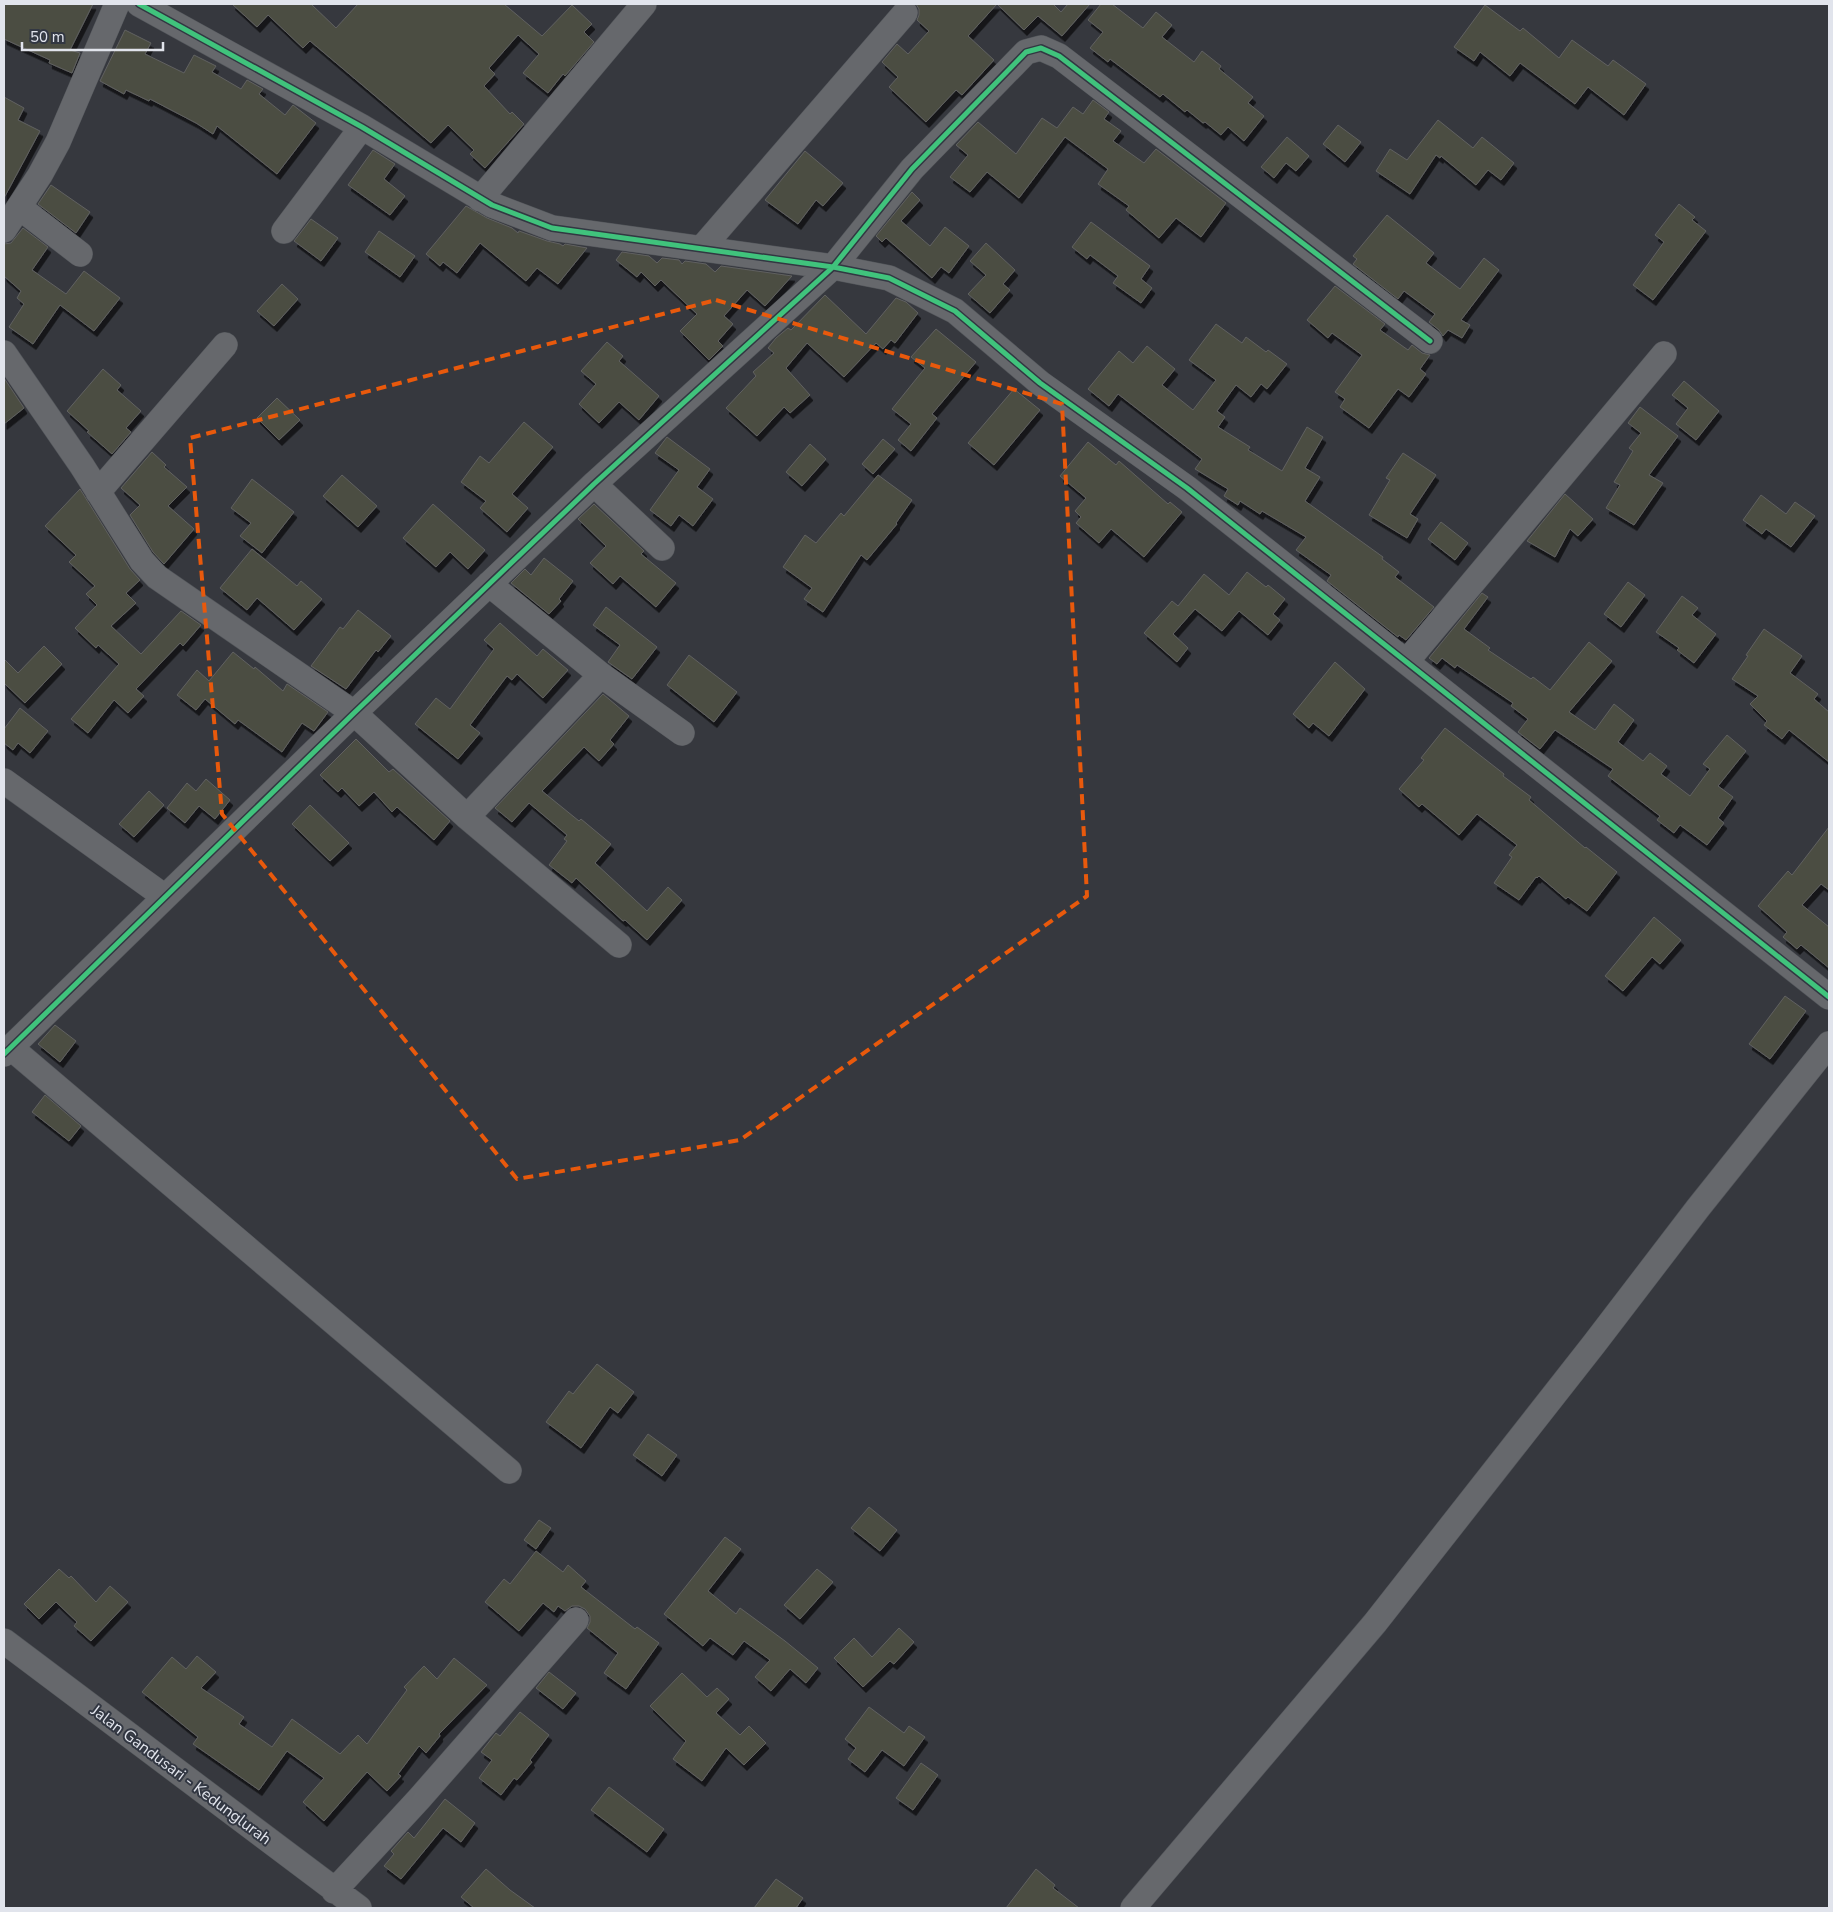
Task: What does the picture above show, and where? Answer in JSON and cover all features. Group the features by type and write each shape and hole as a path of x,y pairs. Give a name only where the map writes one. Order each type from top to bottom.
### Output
{"street":[{"path":"4,230 40,175 58,142 117,4"},
{"path":"139,4 362,127 480,199 552,228 833,267 889,278 955,311 1040,382 1187,488 1407,661 1530,762 1829,997"},
{"path":"480,199 644,4"},
{"path":"701,249 905,14"},
{"path":"509,1471 7,1051 354,713 594,484 833,267 912,168 1026,52 1041,48 1058,56 1096,83 1430,341"},
{"path":"284,231 362,127"},
{"path":"19,207 80,254"},
{"path":"98,492 225,345"},
{"path":"4,353 82,466 142,561 157,577 354,713 467,817 619,946"},
{"path":"1407,661 1664,354"},
{"path":"594,484 662,548"},
{"path":"489,584 601,674 682,733"},
{"path":"467,817 601,674"},
{"path":"4,782 165,897"},
{"path":"1133,1908 1375,1623 1588,1352 1698,1208 1829,1044"},
{"path":"334,1891 419,1799 576,1620"},
{"name":"Jalan Gandusari - Kedunglurah","path":"4,1641 358,1908"}],"highlighted area":[{"path":"716,300 1062,404 1087,896 740,1140 517,1179 222,814 190,438"}],"building":[{"path":"4,4 93,4 70,50 80,53 72,73 49,63 50,60 4,39"},
{"path":"232,4 311,4 336,28 358,4 504,4 542,36 572,5 592,24 584,32 594,42 565,76 563,74 548,93 523,73 539,54 518,35 489,68 495,74 484,86 510,114 512,112 524,124 485,168 470,154 474,150 448,125 431,143 310,41 303,48 268,15 257,27"},
{"path":"916,4 997,4 968,36 994,60 962,95 956,90 926,122 889,87 898,77 882,62 897,44 908,54 929,31 917,20 919,9"},
{"path":"997,4 1053,4 1061,12 1068,4 1090,4 1062,36 1038,16 1024,30"},
{"path":"1101,4 1112,4 1143,28 1156,12 1172,25 1162,37 1194,62 1202,51 1221,66 1219,69 1253,97 1248,103 1264,116 1244,141 1228,127 1221,135 1187,110 1185,112 1163,94 1160,97 1110,59 1108,62 1090,48 1103,32 1088,20"},
{"path":"1485,5 1520,31 1523,28 1559,58 1572,40 1608,66 1613,60 1646,84 1624,115 1588,87 1575,104 1520,63 1510,76 1480,52 1474,61 1454,47"},
{"path":"125,30 151,43 145,54 184,73 194,55 216,66 212,72 241,89 247,80 263,89 259,94 285,115 293,105 316,123 277,174 217,126 213,134 150,99 149,101 126,90 124,94 100,81"},
{"path":"4,97 24,108 18,120 40,131 4,198"},
{"path":"1093,100 1109,112 1104,119 1121,131 1113,141 1144,163 1156,149 1226,203 1201,237 1176,218 1159,238 1126,210 1129,206 1098,184 1108,169 1065,137 1019,198 987,172 970,192 950,177 968,155 956,145 978,122 1016,154 1042,118 1057,128 1073,107 1083,114"},
{"path":"1438,120 1473,148 1482,137 1514,163 1501,180 1488,170 1476,185 1441,156 1440,158 1436,155 1410,194 1376,171 1390,149 1407,160"},
{"path":"1338,125 1361,142 1345,162 1323,144"},
{"path":"1287,137 1309,156 1296,171 1286,163 1274,178 1261,167"},
{"path":"373,150 395,164 384,179 405,196 390,215 348,185"},
{"path":"805,151 843,183 823,206 816,200 798,224 765,200"},
{"path":"51,185 90,212 76,233 38,204"},
{"path":"912,192 920,200 901,221 930,246 945,227 969,246 949,273 941,267 932,278 886,238 882,242 876,236"},
{"path":"1679,204 1695,217 1692,220 1706,231 1653,300 1633,285 1664,242 1655,235"},
{"path":"466,206 487,218 512,228 518,233 519,231 563,246 565,244 587,248 558,284 537,268 526,281 480,243 457,273 443,262 440,266 426,254"},
{"path":"1387,215 1434,253 1426,263 1460,289 1484,258 1499,270 1461,320 1470,325 1462,338 1448,330 1443,336 1429,322 1435,314 1404,291 1398,299 1353,264 1357,259 1353,256"},
{"path":"311,219 338,238 321,261 294,241"},
{"path":"1091,222 1150,266 1141,279 1152,288 1141,303 1113,283 1118,276 1090,255 1087,259 1072,247"},
{"path":"23,228 48,247 32,270 66,294 84,271 120,298 94,331 60,305 33,344 9,327 24,304 17,298 21,291 4,276 4,244 11,243"},
{"path":"379,231 415,256 400,277 365,252"},
{"path":"986,243 1015,270 1003,284 1010,290 990,313 968,294 986,275 970,261"},
{"path":"622,252 649,256 657,263 662,258 679,260 682,264 685,261 706,264 715,272 721,266 792,276 765,306 747,290 724,316 733,324 718,341 723,346 709,360 680,331 697,314 661,280 655,286 641,272 637,277 616,260"},
{"path":"282,284 298,299 274,326 257,311"},
{"path":"1335,286 1385,324 1380,330 1408,350 1412,345 1422,353 1430,355 1420,369 1426,374 1409,397 1398,389 1369,428 1340,407 1345,399 1335,392 1362,355 1332,333 1328,338 1307,320"},
{"path":"825,295 866,334 896,298 906,302 918,313 895,343 891,340 883,349 876,343 844,377 807,343 786,368 810,395 790,413 784,407 757,436 726,408 756,376 753,372 774,353 768,348 776,338 788,328 791,330"},
{"path":"1216,324 1242,343 1246,337 1266,352 1268,350 1287,364 1267,389 1261,384 1251,397 1236,385 1217,411 1225,417 1218,427 1250,447 1248,450 1282,471 1307,427 1323,437 1305,468 1320,477 1305,501 1383,557 1382,559 1399,572 1395,577 1434,607 1406,640 1399,635 1398,637 1327,581 1331,575 1296,550 1306,537 1262,511 1260,514 1240,501 1238,505 1224,496 1228,489 1195,469 1202,459 1118,394 1109,406 1088,389 1119,351 1133,363 1147,346 1175,369 1162,385 1193,410 1216,380 1189,360"},
{"path":"936,329 976,362 932,414 937,418 911,451 898,440 911,424 892,409 925,368 911,357"},
{"path":"607,342 623,356 619,361 659,396 639,420 619,402 599,423 579,404 596,384 581,371"},
{"path":"103,369 121,385 117,390 141,411 126,428 131,432 112,454 67,411"},
{"path":"4,378 24,408 4,424"},
{"path":"1684,381 1719,411 1696,440 1676,424 1688,408 1672,395"},
{"path":"1014,389 1040,410 994,465 968,443"},
{"path":"277,398 300,420 279,440 257,418"},
{"path":"1640,407 1678,436 1649,475 1663,483 1634,525 1606,508 1620,485 1614,482 1633,451 1629,448 1641,433 1628,423"},
{"path":"524,422 553,447 512,494 528,508 507,532 480,508 486,501 461,482 480,456 489,463"},
{"path":"667,437 710,469 697,487 713,499 693,526 679,515 671,526 650,510 679,470 655,453"},
{"path":"883,439 895,449 873,474 862,464"},
{"path":"1088,442 1116,465 1119,461 1168,504 1170,502 1182,512 1144,557 1111,529 1099,543 1076,523 1081,517 1075,511 1086,498 1060,476"},
{"path":"810,444 826,459 802,486 786,472"},
{"path":"152,452 166,465 164,467 187,487 168,506 194,529 164,564 153,552 130,515 140,505 121,488"},
{"path":"1403,453 1436,475 1410,514 1418,519 1407,538 1369,515 1390,480 1386,478"},
{"path":"342,475 377,506 358,527 323,496"},
{"path":"878,475 912,500 897,524 867,560 861,555 823,612 804,599 812,588 783,567 805,535 816,543 841,513 844,516"},
{"path":"252,479 294,512 262,553 240,536 251,523 231,508"},
{"path":"80,489 130,569 140,580 126,593 136,603 111,626 141,654 181,611 201,625 183,646 180,643 136,689 144,696 128,713 114,700 88,733 71,719 119,664 98,645 96,648 75,628 97,605 86,594 95,586 69,562 76,555 45,526"},
{"path":"1565,494 1593,519 1578,536 1570,529 1555,557 1527,541"},
{"path":"1761,495 1786,514 1795,502 1815,516 1791,547 1766,529 1762,534 1743,520"},
{"path":"433,504 485,550 468,569 450,552 436,567 403,538"},
{"path":"594,504 644,551 641,554 676,583 656,607 620,576 613,584 590,563 606,546 578,519"},
{"path":"1441,522 1468,543 1455,560 1428,539"},
{"path":"252,549 297,586 301,581 322,599 294,630 257,598 247,610 220,588"},
{"path":"544,558 573,581 559,599 561,601 549,614 511,583 525,569 531,575"},
{"path":"1247,572 1266,587 1268,585 1285,599 1273,614 1280,620 1268,635 1239,611 1222,631 1195,609 1173,634 1188,648 1177,662 1144,633 1172,601 1178,606 1204,574 1229,595"},
{"path":"1628,582 1645,595 1621,627 1604,614"},
{"path":"1482,593 1488,597 1464,629 1490,648 1488,650 1531,679 1533,677 1550,690 1589,642 1612,661 1569,712 1595,730 1614,704 1634,720 1618,742 1643,761 1650,753 1667,766 1661,774 1690,796 1710,769 1703,764 1727,735 1746,751 1718,786 1733,797 1718,818 1724,823 1707,845 1680,825 1674,833 1657,820 1660,816 1608,776 1613,769 1555,730 1540,749 1518,732 1528,719 1511,706 1513,703 1457,665 1455,668 1442,658 1437,664 1429,658"},
{"path":"1682,596 1698,608 1692,615 1716,634 1694,663 1677,650 1679,648 1656,632"},
{"path":"606,607 657,647 632,679 608,662 620,645 593,625"},
{"path":"358,610 391,636 378,652 376,650 346,689 311,666 340,627 343,629"},
{"path":"500,623 537,656 543,649 568,670 543,698 517,674 512,680 507,676 470,725 480,733 458,759 415,724 436,698 450,709 494,649 484,640"},
{"path":"1764,629 1802,656 1790,673 1818,694 1814,699 1829,712 1829,762 1789,730 1782,739 1764,725 1767,721 1750,704 1758,696 1732,679"},
{"path":"44,646 62,664 25,703 4,683 4,659 18,673"},
{"path":"233,652 254,669 255,667 283,691 287,684 328,712 314,731 302,723 282,752 238,720 235,724 205,699 196,710 177,695 197,670 209,681"},
{"path":"689,655 737,692 714,722 667,685"},
{"path":"1335,662 1365,689 1329,736 1313,723 1309,728 1293,714"},
{"path":"603,694 629,716 610,740 614,744 599,761 584,747 542,791 579,821 581,819 611,844 595,863 647,911 668,887 682,900 647,940 576,878 572,883 549,865 567,841 564,839 567,835 529,803 512,822 495,808"},
{"path":"20,708 48,731 30,753 18,743 13,750 4,743 4,729"},
{"path":"1445,728 1504,774 1503,776 1531,797 1529,800 1585,848 1617,872 1587,911 1568,897 1566,899 1539,876 1536,877 1519,900 1494,883 1512,857 1509,855 1517,845 1477,814 1459,835 1422,804 1419,807 1399,789 1424,760 1421,758"},
{"path":"356,739 389,772 393,769 450,821 434,840 397,807 392,812 374,792 359,806 342,788 338,792 320,775"},
{"path":"206,779 230,800 215,819 199,806 185,823 167,808 187,783 196,791"},
{"path":"149,791 164,805 134,837 119,824"},
{"path":"310,805 349,843 330,861 292,824"},
{"path":"1829,827 1829,890 1821,884 1802,905 1829,927 1829,968 1801,945 1797,949 1783,937 1787,932 1758,906 1788,871 1792,875"},
{"path":"1654,917 1681,940 1660,964 1652,957 1623,991 1605,976"},
{"path":"1785,996 1806,1011 1770,1059 1749,1044"},
{"path":"55,1025 76,1041 60,1062 38,1044"},
{"path":"45,1095 81,1126 69,1141 32,1112"},
{"path":"597,1364 634,1392 618,1413 610,1407 581,1448 546,1422 569,1391 573,1394"},
{"path":"648,1434 677,1455 662,1476 633,1455"},
{"path":"869,1507 897,1530 880,1551 851,1528"},
{"path":"539,1520 551,1528 536,1549 524,1540"},
{"path":"725,1537 741,1549 708,1591 736,1614 740,1608 818,1668 806,1683 790,1669 771,1691 755,1677 770,1660 744,1641 733,1655 710,1638 703,1646 664,1614"},
{"path":"536,1551 563,1572 568,1565 586,1581 581,1587 635,1629 637,1627 659,1643 626,1689 604,1673 618,1653 587,1628 590,1616 585,1609 579,1606 572,1606 565,1611 558,1606 554,1612 543,1603 519,1631 485,1602 504,1579 510,1584"},
{"path":"59,1569 69,1578 71,1576 96,1602 110,1586 128,1602 91,1641 74,1626 77,1622 56,1602 39,1619 24,1604"},
{"path":"817,1569 833,1582 800,1619 784,1605"},
{"path":"899,1628 914,1642 894,1664 890,1661 863,1687 834,1658 854,1638 872,1657"},
{"path":"197,1656 216,1672 201,1688 244,1717 239,1724 272,1747 292,1719 340,1754 358,1735 367,1744 407,1690 404,1687 424,1666 437,1679 454,1658 487,1685 439,1734 440,1736 426,1753 419,1746 398,1774 401,1776 387,1791 367,1772 324,1821 303,1802 324,1778 287,1751 259,1790 193,1744 198,1737 142,1692 172,1657 186,1669"},
{"path":"549,1672 576,1693 563,1709 536,1688"},
{"path":"682,1673 707,1697 717,1688 729,1699 716,1713 740,1735 749,1726 766,1743 744,1765 726,1748 702,1781 673,1759 686,1741 650,1706"},
{"path":"869,1707 904,1733 909,1726 925,1737 904,1766 882,1750 865,1772 848,1759 856,1748 845,1739"},
{"path":"520,1712 549,1735 530,1760 532,1762 517,1780 514,1778 501,1795 479,1778 492,1760 481,1752 496,1733 500,1736"},
{"path":"921,1763 938,1775 913,1810 896,1798"},
{"path":"609,1787 664,1829 647,1852 591,1810"},
{"path":"445,1799 475,1823 461,1842 443,1828 401,1879 384,1866 394,1854 391,1851 408,1832 414,1838"},
{"path":"486,1869 535,1908 474,1908 461,1897"},
{"path":"1036,1869 1055,1885 1053,1888 1079,1908 1006,1908"},
{"path":"776,1879 803,1898 796,1908 754,1908"}],"cycle path":[{"path":"139,4 362,127 492,205 552,228 833,267 889,278 955,311 1040,383 1187,488 1829,997"},
{"path":"4,1054 354,713 594,484 833,267 912,169 1026,52 1041,48 1059,56 1430,341"}]}
